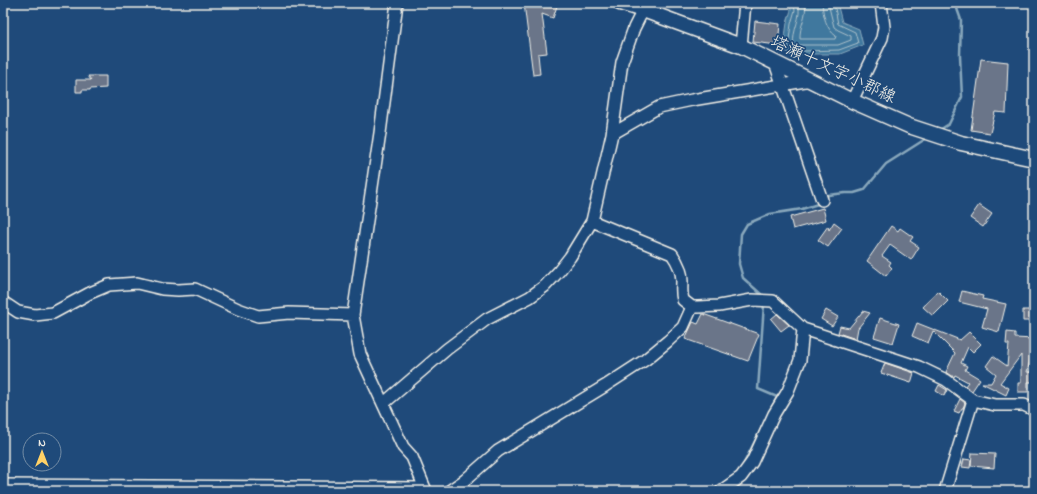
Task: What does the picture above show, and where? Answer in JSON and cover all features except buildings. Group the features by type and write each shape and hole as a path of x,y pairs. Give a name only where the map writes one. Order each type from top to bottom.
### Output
{"main road":[{"name":"塔瀬十文字小郡線","path":"620,3 741,46 852,101 909,126 961,143 1034,159"}],"street":[{"path":"3,485 426,489 412,457 403,447 360,354 353,315 380,133 397,3"},
{"path":"741,46 746,3"},
{"path":"852,101 882,38 884,27 881,3"},
{"path":"383,404 447,350 487,319 530,297 545,286 570,257 592,221 612,134 622,62 634,28 643,10"},
{"path":"775,63 822,200"},
{"path":"612,134 659,107 811,80"},
{"path":"592,221 672,254 677,261 682,279 681,293 683,300 692,307 719,306 752,300 773,301 803,329 919,367 946,380 973,400 995,405 1024,405 1034,410"},
{"path":"3,302 18,312 35,315 53,313 90,293 109,285 137,283 162,289 195,289 231,306 258,316 289,313 353,315"},
{"path":"448,491 465,480 498,451 645,360 683,328 692,307"},
{"path":"721,491 741,477 752,462 774,414 788,391 800,360 803,329"},
{"path":"945,491 973,400"}],"water":[{"path":"789,3 837,3 842,22 859,29 863,45 840,54 792,54 783,50 787,23 791,10"}],"waterway":[{"path":"938,131 949,124 962,97 960,56 961,20 955,3"},
{"path":"825,200 828,195 854,193 864,190 886,164 927,138"},
{"path":"762,297 762,295 743,278 739,264 741,234 747,224 770,214 802,209 821,203"},
{"path":"741,469 777,397 758,389 764,304"}]}
